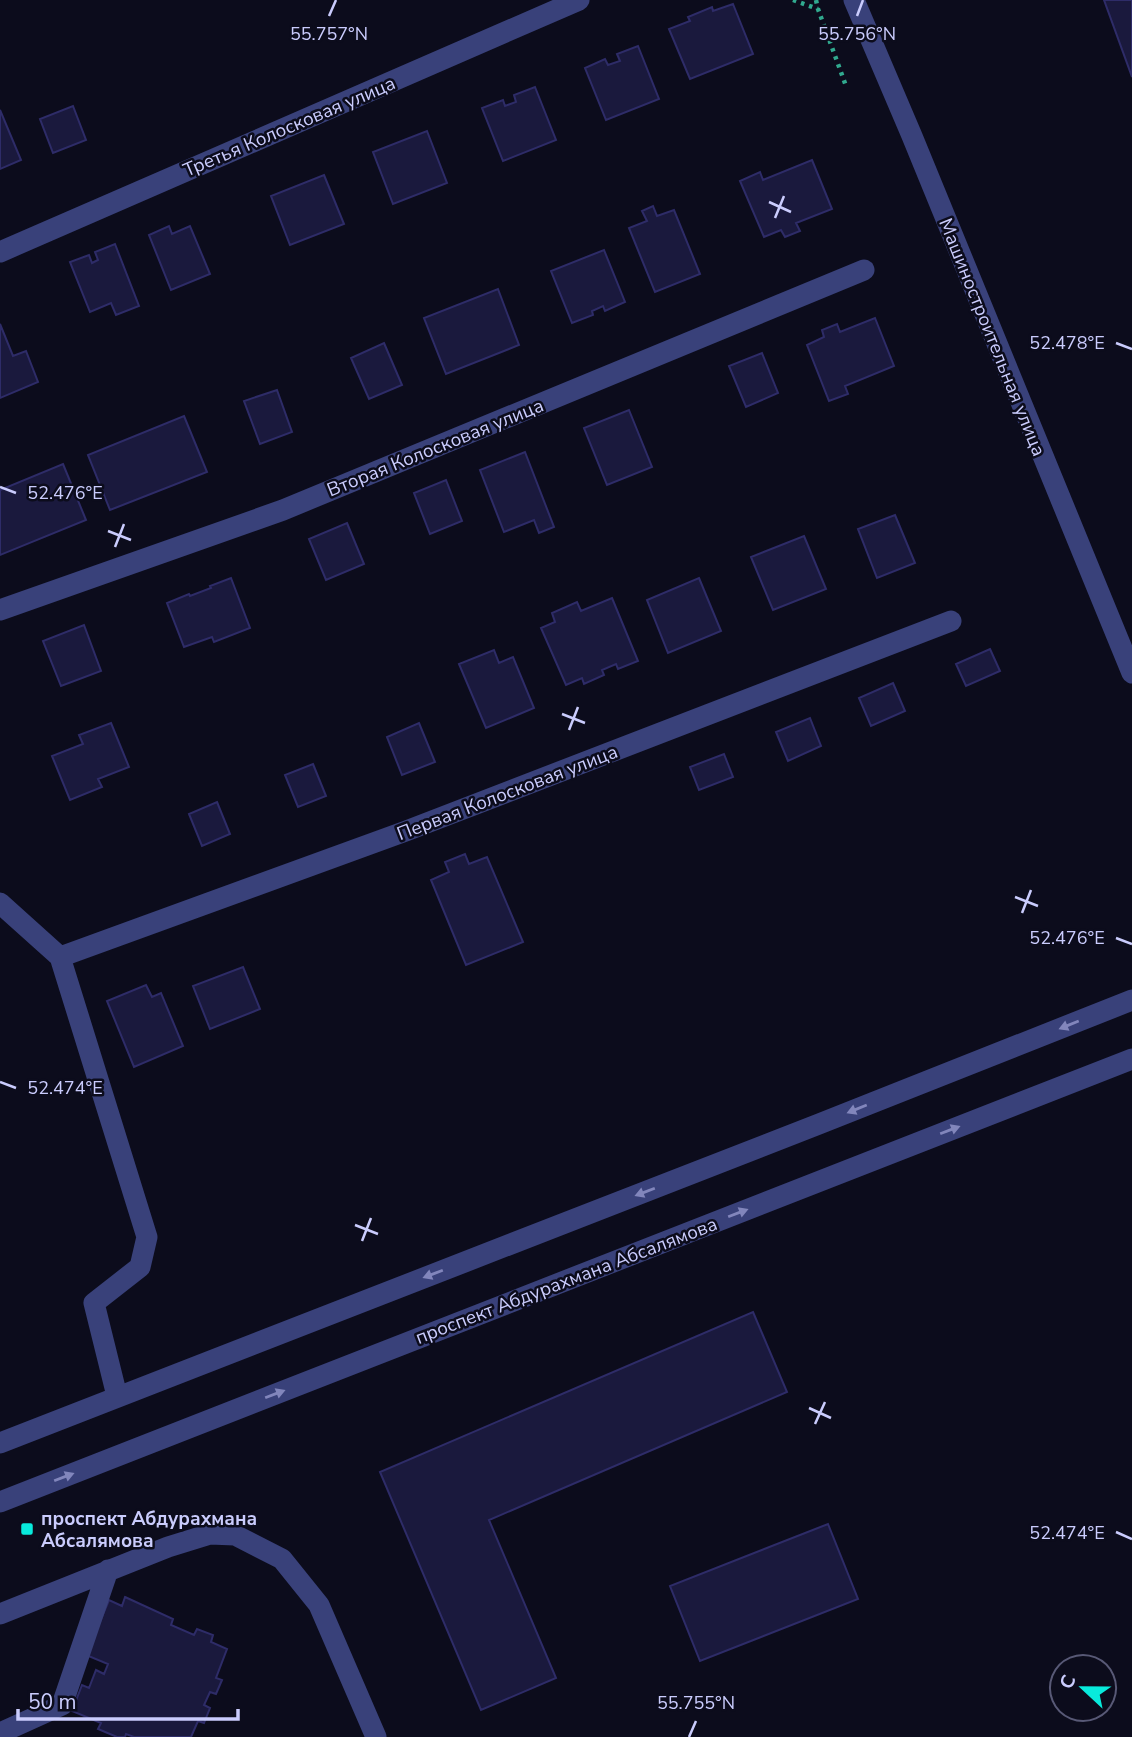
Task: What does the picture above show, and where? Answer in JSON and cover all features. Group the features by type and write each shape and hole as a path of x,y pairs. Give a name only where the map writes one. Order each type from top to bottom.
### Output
{"street":[{"name":"Третья Колосковая улица","path":"0,252 579,0"},
{"name":"Машиностроительная улица","path":"854,0 1132,673"},
{"name":"Вторая Колосковая улица","path":"0,610 283,510 864,270"},
{"name":"Первая Колосковая улица","path":"60,957 406,831 951,621"},
{"path":"0,903 60,957 146,1237 140,1267 94,1303 117,1396"},
{"path":"0,1443 793,1135 1132,1000"},
{"name":"проспект Абдурахмана Абсалямова","path":"0,1502 1132,1059"},
{"path":"0,1614 168,1547 211,1534 234,1535 282,1559 319,1605 376,1737"},
{"path":"0,1733 62,1705 108,1570"}],"path":[{"path":"793,0 818,9"},
{"path":"816,0 846,86"}],"building":[{"path":"1104,0 1132,0 1132,77"},
{"path":"733,4 753,54 690,79 669,29 690,21 688,17 712,7 713,11"},
{"path":"638,46 659,99 606,120 585,68 605,59 608,65 620,61 617,54"},
{"path":"535,87 556,140 503,161 482,108 503,100 505,106 516,102 514,95"},
{"path":"73,106 86,140 53,153 40,119"},
{"path":"0,110 21,160 0,169"},
{"path":"427,131 447,183 393,204 373,152"},
{"path":"812,160 832,209 796,223 800,231 785,237 781,230 764,237 740,181 760,172 763,180"},
{"path":"324,175 344,224 290,245 271,196"},
{"path":"653,206 657,216 674,210 700,274 655,292 629,228 647,221 642,211"},
{"path":"169,226 172,234 190,226 210,274 171,290 149,235"},
{"path":"115,244 139,306 116,315 111,303 90,312 70,262 89,255 92,263 98,260 95,252"},
{"path":"604,250 625,302 605,311 603,306 592,311 593,315 572,323 551,271"},
{"path":"498,289 519,345 446,374 424,318"},
{"path":"875,318 894,366 845,386 848,394 829,401 807,345 824,337 822,330 837,324 840,332"},
{"path":"0,324 13,356 26,351 38,382 0,398"},
{"path":"384,343 402,385 369,399 351,358"},
{"path":"762,353 778,393 746,407 729,366"},
{"path":"277,390 292,432 260,444 244,401"},
{"path":"629,410 652,467 607,485 584,428"},
{"path":"184,416 207,472 110,510 88,455"},
{"path":"525,452 554,527 539,533 534,520 504,532 480,470"},
{"path":"63,464 86,520 0,555 0,490"},
{"path":"446,480 462,521 430,534 414,493"},
{"path":"895,515 915,563 877,578 858,529"},
{"path":"347,523 364,564 326,580 309,539"},
{"path":"804,536 826,589 773,610 751,557"},
{"path":"231,578 250,628 214,642 212,637 184,647 167,603"},
{"path":"699,578 721,631 668,653 647,600"},
{"path":"612,598 638,661 618,669 616,664 602,670 604,675 584,684 582,678 566,685 541,628 555,622 552,613 577,602 581,611"},
{"path":"84,625 101,671 61,686 43,641"},
{"path":"990,649 1000,671 966,686 956,664"},
{"path":"494,650 499,663 513,657 534,708 486,728 459,664"},
{"path":"893,683 905,711 871,726 859,698"},
{"path":"810,718 821,746 788,761 776,732"},
{"path":"111,723 129,767 98,779 102,787 70,800 52,756 83,744 79,735"},
{"path":"419,723 435,762 402,775 387,737"},
{"path":"724,754 733,777 699,790 690,767"},
{"path":"313,764 326,796 298,807 285,775"},
{"path":"217,802 230,834 202,846 189,814"},
{"path":"465,854 469,864 487,857 523,942 466,965 431,880 449,872 445,862"},
{"path":"243,967 260,1009 210,1029 193,986"},
{"path":"146,985 152,997 161,993 183,1046 134,1067 107,1001"},
{"path":"753,1312 787,1392 489,1520 556,1678 481,1710 380,1472"},
{"path":"828,1524 858,1599 700,1661 670,1586"},
{"path":"125,1597 173,1619 171,1625 194,1635 197,1629 213,1635 211,1642 227,1649 216,1678 222,1680 216,1694 210,1692 204,1705 210,1708 204,1723 198,1721 191,1737 134,1737 126,1734 125,1737 117,1737 98,1729 101,1723 72,1711 82,1685 89,1688 96,1670 104,1674 108,1664 86,1655 109,1600 122,1606"}],"place":[{"name":"проспект Абдурахмана Абсалямова","path":"27,1529"}]}
